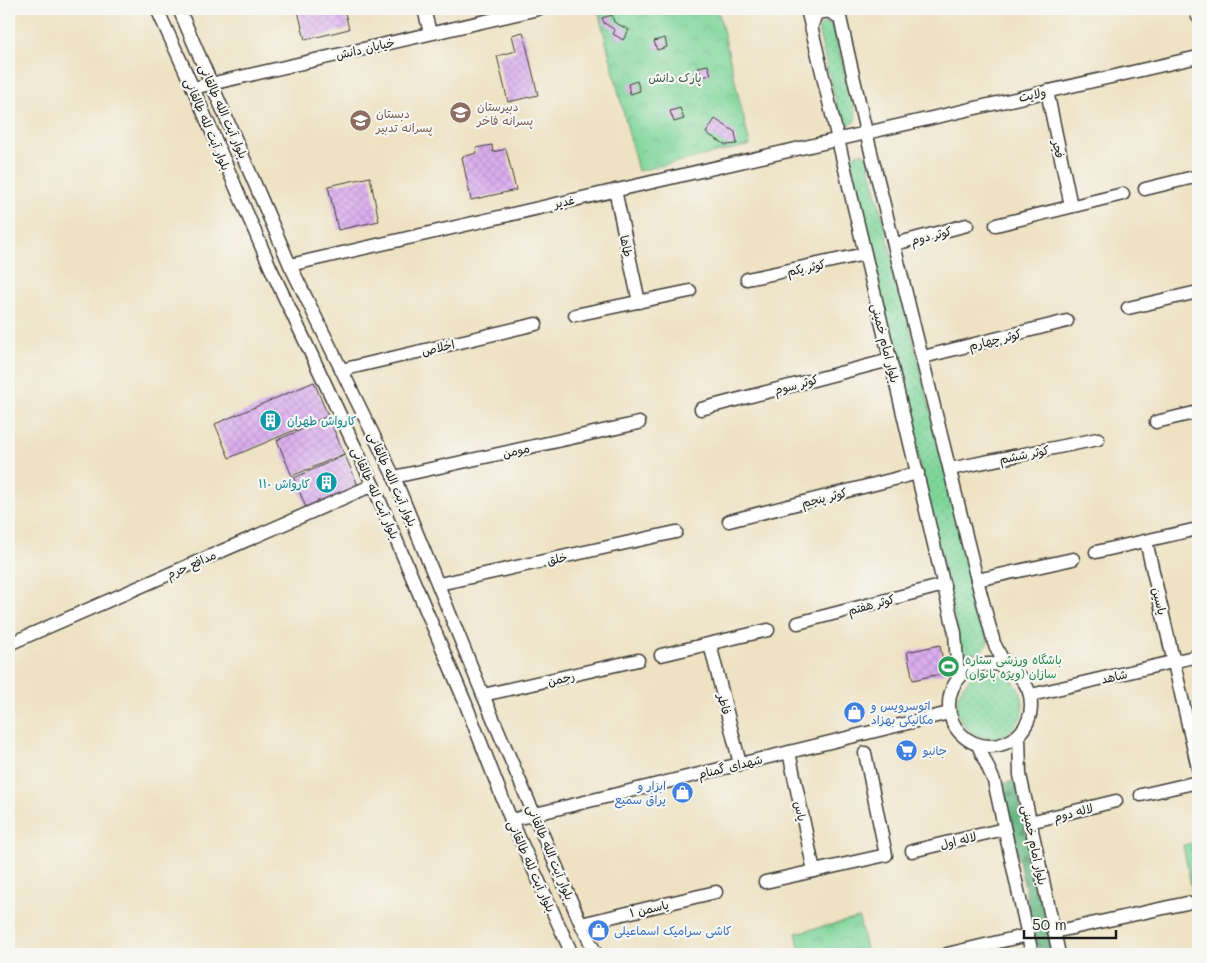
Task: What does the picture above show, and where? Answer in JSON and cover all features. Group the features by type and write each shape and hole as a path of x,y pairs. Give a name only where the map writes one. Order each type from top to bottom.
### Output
{"street":[{"name":"بلوار آیت لله طالقانی","path":"157,9 271,269 373,485 465,702 511,820 572,954"},
{"name":"بلوار آیت الله طالقانی","path":"179,9 290,264 394,477 483,695 581,924 596,954"},
{"path":"424,9 430,33"},
{"name":"خیابان دانش","path":"193,88 538,9"},
{"name":"بلوار امام خمینی","path":"807,9 956,633 958,678"},
{"path":"1196,9 1198,18"},
{"path":"812,25 816,14 822,11 838,13 977,580 994,643 1006,666"},
{"name":"ولایت","path":"838,138 1198,57"},
{"name":"فجر","path":"1047,91 1071,206"},
{"name":"غدیر","path":"290,264 838,138"},
{"path":"1145,189 1198,176"},
{"name":"طاها","path":"615,190 639,302"},
{"path":"996,225 1123,194"},
{"name":"کوثر دوم","path":"895,244 967,226"},
{"name":"کوثر یکم","path":"747,279 865,254"},
{"path":"575,315 690,291"},
{"path":"1128,308 1198,292"},
{"name":"کوثر چهارم","path":"922,357 1067,322"},
{"name":"اخلاص","path":"341,370 536,324"},
{"name":"کوثر سوم","path":"701,409 890,360"},
{"path":"1156,422 1198,412"},
{"name":"مومن","path":"394,477 638,423"},
{"name":"کوثر ششم","path":"950,469 1098,439"},
{"name":"کوثر پنجم","path":"729,521 918,472"},
{"name":"مدافع حرم","path":"9,644 373,485"},
{"path":"1096,552 1193,530"},
{"name":"خلق","path":"439,584 676,532"},
{"name":"یاسین","path":"1146,541 1198,768"},
{"path":"977,580 1073,559"},
{"name":"کوثر هفتم","path":"798,623 944,585"},
{"path":"661,655 768,630"},
{"name":"فاطر","path":"710,644 740,764"},
{"name":"شاهد","path":"1031,696 1198,656"},
{"name":"رحمن","path":"483,695 638,660"},
{"path":"994,663 1006,666 1018,674 1026,684 1031,696 1031,710 1027,724 1018,735 1006,743 992,746 978,745 959,733 953,724 949,713 949,700 952,688 958,678 980,664 994,663"},
{"name":"شهدای گمنام","path":"511,820 949,713"},
{"name":"بلوار امام خمینی","path":"1018,735 1020,775 1059,954"},
{"path":"978,745 994,781 1032,954"},
{"name":"یاس","path":"789,752 814,871"},
{"path":"765,882 886,855 865,753"},
{"path":"1141,795 1198,782"},
{"name":"لاله دوم","path":"1030,822 1116,801"},
{"name":"لاله اول","path":"912,851 1004,829"},
{"name":"یاسمن ۱","path":"581,924 716,892"},
{"path":"1054,932 1187,903"},
{"path":"947,954 1028,936"}],"green space":[{"name":"پارک دانش","path":"598,9 718,9 750,145 638,171"},
{"path":"824,23 833,27 856,116 855,121 849,125 844,124 840,120 818,29"},
{"path":"862,153 867,156 988,642 978,653 962,651 851,161 856,154"},
{"path":"990,672 1003,675 1013,682 1020,692 1023,705 1020,718 1013,728 1003,735 990,738 977,735 967,728 960,718 957,705 960,692 967,682 977,675"},
{"path":"1012,781 1016,785 1052,954 1039,954 1003,787 1003,784"},
{"path":"1198,842 1198,921 1183,845"},
{"path":"859,918 867,954 801,954 796,933"}],"building":[{"path":"309,9 344,9 349,29 305,40 298,11"},
{"path":"612,15 614,22 629,30 623,40 613,34 615,30 604,23 602,18"},
{"path":"523,32 538,95 508,102 497,56 516,51 512,35"},
{"path":"665,38 667,47 657,50 654,41"},
{"path":"708,65 711,75 701,77 698,67"},
{"path":"637,81 640,91 630,94 628,84"},
{"path":"680,108 684,119 674,122 670,111"},
{"path":"715,119 735,132 737,144 726,145 706,133"},
{"path":"492,145 493,152 506,149 516,190 471,200 462,157 477,153 476,148"},
{"path":"370,177 379,221 338,230 328,186"},
{"name":"کارواش طهران","path":"314,382 328,416 229,458 215,424"},
{"path":"329,418 344,454 292,476 277,440"},
{"name":"کارواش ۱۱۰","path":"345,455 359,488 307,510 294,478"},
{"path":"940,645 945,673 913,680 907,652"}],"place":[{"name":"دبیرستان پسرانه فاخر","path":"461,113"},
{"name":"دبستان پسرانه تدبیر","path":"360,120"},
{"name":"کارواش طهران","path":"271,420"},
{"name":"کارواش ۱۱۰","path":"326,483"},
{"name":"باشگاه ورزشی ستاره سازان (ویژه بانوان)","path":"949,666"},
{"name":"اتوسرویس و مکانیکی بهزاد","path":"855,712"},
{"name":"جانبو","path":"907,750"},
{"name":"ابزار و يراق سميع","path":"682,792"},
{"name":"کاشی سرامیک اسماعیلی","path":"598,930"}]}
